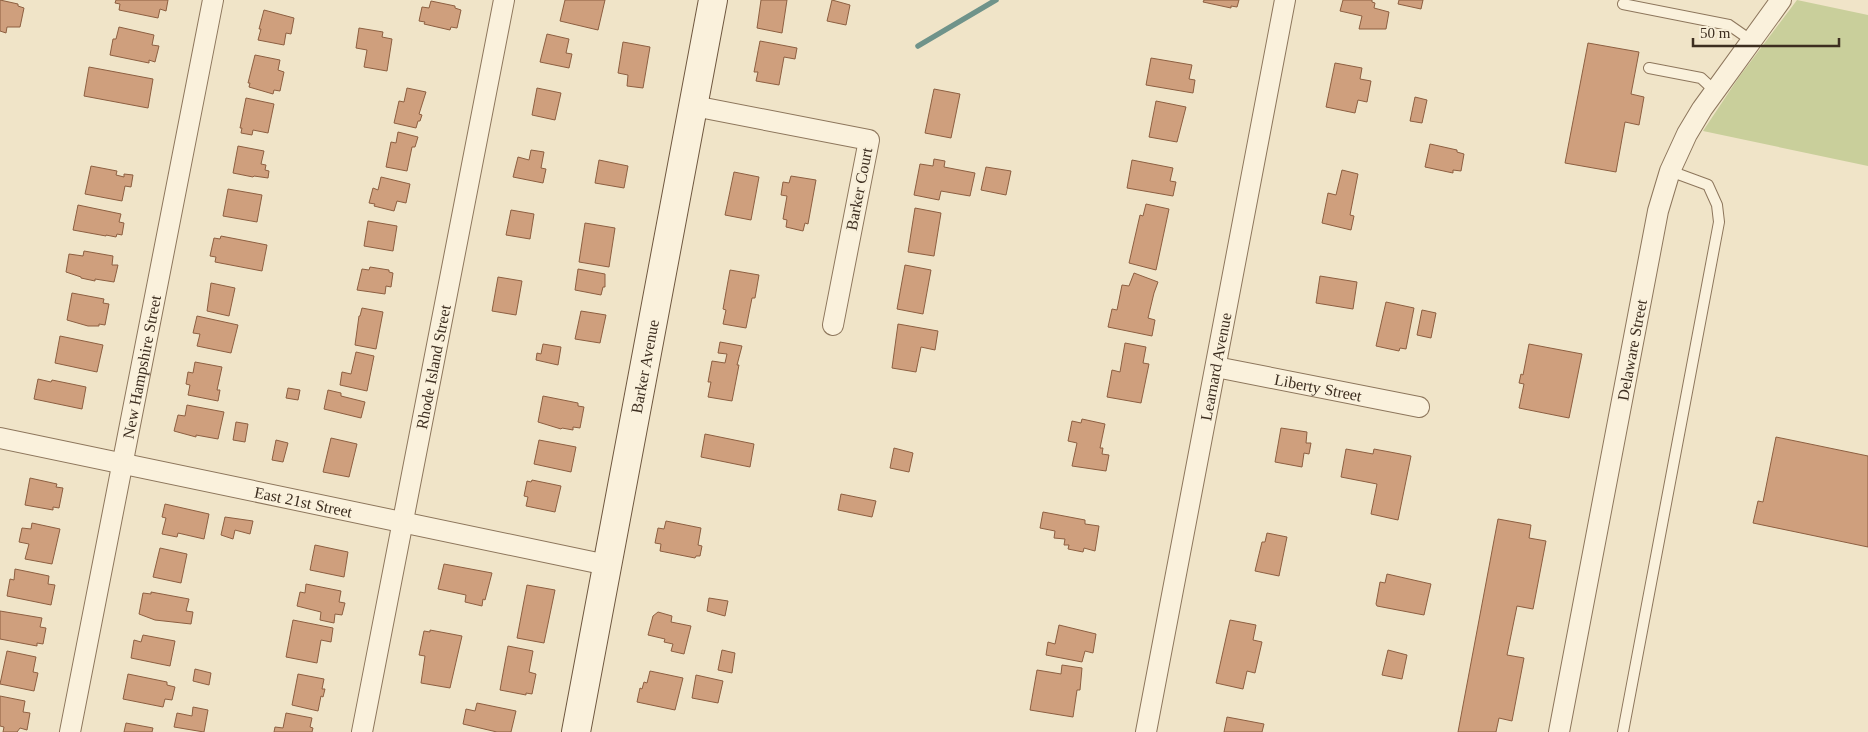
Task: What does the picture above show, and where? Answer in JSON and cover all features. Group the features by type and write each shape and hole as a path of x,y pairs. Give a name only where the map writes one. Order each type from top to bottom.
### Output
{"street":[{"name":"New Hampshire Street","path":"70,732 213,0"},
{"name":"Rhode Island Street","path":"362,732 504,0"},
{"name":"Barker Avenue","path":"576,732 713,0"},
{"name":"Learnard Avenue","path":"1146,732 1285,0"},
{"name":"Delaware Street","path":"1559,732 1653,231 1670,171 1687,134 1702,109 1781,0"},
{"name":"Barker Court","path":"694,106 869,140 833,325"},
{"name":"Liberty Street","path":"1216,367 1419,407"},
{"name":"East 21st Street","path":"0,438 607,565"}],"lane":[{"path":"1623,4 1730,25 1752,41"},
{"path":"1649,68 1701,78 1715,91"},
{"path":"1623,732 1719,222 1717,205 1708,185 1670,171"}],"green space":[{"path":"1797,0 1868,15 1868,166 1703,131 1739,77"}],"building":[{"path":"0,0 18,4 18,6 24,8 20,27 7,27 6,33 0,31"},
{"path":"116,0 168,0 166,11 160,9 158,18 119,10 120,4 115,3"},
{"path":"565,0 605,0 598,30 560,21"},
{"path":"761,0 787,0 782,33 757,28"},
{"path":"832,0 850,5 846,25 827,21"},
{"path":"1204,0 1239,0 1237,7 1231,6 1231,8 1203,2"},
{"path":"1343,0 1372,0 1375,3 1374,8 1389,12 1386,29 1359,29 1362,16 1340,11"},
{"path":"1399,0 1423,0 1421,9 1398,4"},
{"path":"431,1 455,6 455,8 461,10 457,28 451,27 450,30 419,21 422,7 429,8"},
{"path":"264,10 294,18 291,34 286,33 284,45 258,40"},
{"path":"119,27 154,35 152,45 159,46 155,62 149,60 149,63 110,55 113,39 116,39"},
{"path":"359,28 383,32 382,37 392,39 387,71 364,67 367,50 356,48"},
{"path":"547,34 569,39 566,53 572,54 569,68 540,62"},
{"path":"760,41 797,48 795,59 784,57 779,85 756,81 758,72 754,72"},
{"path":"623,42 650,47 643,88 627,86 628,75 618,73"},
{"path":"1588,43 1639,52 1631,94 1644,97 1639,125 1625,122 1616,172 1565,163"},
{"path":"255,55 280,60 278,70 284,72 280,91 274,90 273,94 249,87 250,83 248,83"},
{"path":"1151,58 1192,65 1189,79 1195,80 1193,93 1146,85"},
{"path":"1335,63 1362,68 1360,79 1371,81 1367,102 1358,100 1355,113 1326,107"},
{"path":"89,67 153,79 148,108 84,96"},
{"path":"407,88 426,92 419,114 422,115 416,128 394,123 399,101 404,102"},
{"path":"537,88 561,93 555,120 532,115"},
{"path":"934,89 960,94 951,138 925,133"},
{"path":"1415,97 1427,100 1422,123 1410,121"},
{"path":"246,98 274,104 268,133 253,130 252,135 241,133 242,128 240,128"},
{"path":"1156,101 1186,107 1177,142 1149,137"},
{"path":"398,132 418,137 415,147 412,147 407,171 386,167 391,142 396,143"},
{"path":"1430,144 1457,150 1457,152 1464,154 1461,171 1453,170 1453,173 1425,167"},
{"path":"238,146 264,151 261,164 266,165 265,170 269,171 268,178 233,173"},
{"path":"531,150 544,152 541,168 546,169 543,183 513,177 518,157 529,160"},
{"path":"934,159 945,161 944,167 975,173 970,196 941,191 939,200 914,195 920,164 933,166"},
{"path":"599,160 628,166 624,188 595,183"},
{"path":"1132,160 1173,168 1170,181 1176,182 1173,196 1127,188"},
{"path":"91,166 117,171 116,175 124,177 124,174 133,175 131,187 125,186 122,201 85,194"},
{"path":"986,167 1011,171 1006,195 981,190"},
{"path":"1342,170 1358,174 1350,215 1354,216 1351,230 1322,223 1328,193 1336,195"},
{"path":"734,172 759,177 751,220 725,215"},
{"path":"791,176 816,180 808,224 805,223 803,231 786,227 787,220 783,219 787,196 781,195 783,182 789,183"},
{"path":"381,177 410,184 406,203 397,201 394,211 369,203 373,188 378,190"},
{"path":"228,189 262,195 257,222 223,216"},
{"path":"1146,204 1169,209 1156,270 1129,263 1140,215 1143,216"},
{"path":"78,205 121,214 119,222 124,223 122,235 117,234 116,237 106,236 73,230"},
{"path":"915,208 941,213 934,256 908,252"},
{"path":"511,210 534,214 530,239 506,235"},
{"path":"368,221 397,226 393,251 364,246"},
{"path":"585,223 615,228 609,267 579,262"},
{"path":"221,236 267,245 262,271 215,262 216,257 210,256 214,238 220,239"},
{"path":"84,251 113,256 112,265 118,265 114,282 95,279 95,281 66,272 69,254 83,256"},
{"path":"905,265 931,270 923,314 897,309"},
{"path":"370,267 389,270 389,272 393,273 391,287 386,286 385,294 357,290 362,269 369,270"},
{"path":"578,269 605,274 605,287 603,287 601,295 575,290"},
{"path":"730,270 759,275 755,298 752,298 746,328 723,324 726,310 723,309"},
{"path":"1134,273 1158,282 1148,318 1155,320 1152,336 1108,327 1112,309 1117,310 1122,285 1129,286"},
{"path":"1320,276 1357,282 1353,309 1316,303"},
{"path":"498,277 522,281 516,315 492,311"},
{"path":"211,283 235,288 229,316 207,311"},
{"path":"72,293 104,299 103,303 109,304 105,325 88,326 67,320"},
{"path":"1386,302 1414,308 1406,349 1400,348 1399,351 1376,346"},
{"path":"362,308 383,312 376,349 355,345"},
{"path":"1422,310 1436,313 1431,338 1417,335"},
{"path":"581,311 606,315 600,343 575,339"},
{"path":"197,316 238,325 231,353 197,346 200,334 193,333"},
{"path":"898,324 938,331 935,350 921,347 916,372 892,368"},
{"path":"60,336 103,345 97,372 55,363"},
{"path":"720,342 742,346 737,365 739,365 732,401 708,397 711,382 708,382 712,361 725,363 727,354 718,353"},
{"path":"1125,343 1146,347 1143,363 1149,364 1141,403 1107,397 1112,370 1120,372"},
{"path":"543,344 561,347 558,365 536,360 537,353 541,354"},
{"path":"1529,344 1582,354 1569,418 1519,408 1524,384 1519,383 1521,374 1523,375"},
{"path":"356,352 374,356 367,391 340,385 342,372 351,374"},
{"path":"195,362 222,367 217,390 220,390 218,401 188,395 190,385 186,384 188,372 193,373"},
{"path":"38,379 86,387 82,409 34,399"},
{"path":"288,388 300,390 298,400 286,398"},
{"path":"328,390 341,393 341,396 365,402 361,418 324,409"},
{"path":"543,396 578,403 578,406 584,407 580,428 573,427 573,430 561,429 538,422"},
{"path":"187,405 224,412 218,439 196,435 196,437 174,431 178,415 185,416"},
{"path":"1082,419 1105,424 1100,448 1103,448 1102,454 1109,455 1106,471 1072,466 1077,443 1068,441 1072,421 1081,423"},
{"path":"236,422 248,424 245,442 233,440"},
{"path":"1281,428 1307,432 1306,443 1311,443 1309,454 1304,453 1302,467 1275,462"},
{"path":"705,434 754,444 750,467 701,457"},
{"path":"1776,437 1868,456 1868,547 1753,523 1758,501 1763,502"},
{"path":"331,438 357,444 349,477 323,472"},
{"path":"276,440 288,443 283,462 272,460"},
{"path":"539,440 576,447 571,472 534,464"},
{"path":"894,448 913,453 909,472 890,468"},
{"path":"1346,449 1373,454 1374,449 1411,456 1398,520 1371,514 1377,484 1341,477"},
{"path":"30,478 57,484 56,487 63,488 59,508 53,507 53,510 25,505"},
{"path":"532,480 561,486 555,512 526,506 528,497 524,496 527,481 531,482"},
{"path":"841,494 876,501 872,517 838,510"},
{"path":"165,504 209,514 204,539 178,533 177,537 162,534 166,518 162,517"},
{"path":"1043,512 1085,520 1085,524 1099,526 1095,551 1084,548 1083,552 1068,549 1069,545 1064,545 1065,539 1054,538 1055,531 1040,528"},
{"path":"225,517 253,521 250,534 235,530 233,539 221,535"},
{"path":"1498,519 1531,525 1529,538 1546,541 1533,609 1517,606 1507,655 1524,658 1512,721 1499,718 1496,732 1458,732"},
{"path":"666,521 701,528 698,545 702,546 700,556 695,558 660,551 661,544 655,543 658,528 664,529"},
{"path":"32,523 60,529 52,564 25,559 29,544 19,542 22,528 31,529"},
{"path":"1267,533 1287,537 1279,576 1255,571 1262,542 1265,542"},
{"path":"315,545 348,552 344,577 310,570"},
{"path":"160,548 187,554 181,583 153,577"},
{"path":"444,564 492,573 482,606 465,602 466,595 438,589"},
{"path":"15,569 49,576 48,584 55,585 51,605 7,596 10,579 14,580"},
{"path":"1387,574 1431,584 1424,615 1377,606 1380,582 1385,583"},
{"path":"306,584 341,591 339,602 345,603 342,615 335,614 334,623 320,620 321,612 297,606 300,592 305,593"},
{"path":"527,585 555,590 544,643 517,638"},
{"path":"151,592 189,599 186,611 193,612 191,624 155,620 139,614 143,593 151,594"},
{"path":"709,598 728,601 725,616 707,611"},
{"path":"0,611 42,618 40,627 46,628 43,644 37,643 37,646 0,639"},
{"path":"658,612 672,616 671,622 691,626 684,654 671,651 673,644 664,642 665,639 648,635 653,616"},
{"path":"293,620 333,628 331,642 321,640 317,663 286,657"},
{"path":"1230,620 1256,625 1253,640 1262,642 1255,673 1247,671 1243,689 1216,683"},
{"path":"1059,625 1096,634 1093,653 1085,651 1082,662 1046,655 1048,642 1055,644"},
{"path":"430,630 462,636 450,688 421,683 425,656 419,655 424,631 430,632"},
{"path":"143,635 175,641 170,666 131,658 134,640 141,642"},
{"path":"508,646 533,651 529,672 536,674 532,694 526,693 526,695 500,690"},
{"path":"722,650 735,653 732,673 718,670"},
{"path":"1388,650 1407,655 1402,679 1382,675"},
{"path":"7,651 36,657 33,672 38,673 34,691 0,684"},
{"path":"1062,665 1082,668 1080,690 1077,690 1073,717 1030,710 1037,670 1061,674"},
{"path":"195,669 211,673 209,685 193,681"},
{"path":"650,671 683,678 675,710 637,702 640,688 642,689 644,682 647,683"},
{"path":"128,674 167,682 167,685 175,687 172,700 165,699 163,707 123,699"},
{"path":"298,674 324,679 322,689 325,689 323,697 321,696 318,711 292,705"},
{"path":"696,675 723,681 718,703 692,698"},
{"path":"0,696 25,701 23,712 30,713 27,730 20,728 17,732 3,732 4,727 0,726"},
{"path":"477,703 516,711 511,732 497,732 463,724 466,709 475,711"},
{"path":"193,707 208,710 204,732 174,727 177,713 192,716"},
{"path":"286,713 312,718 310,727 313,728 312,732 274,732 275,727 283,728"},
{"path":"1227,717 1264,724 1262,732 1224,732"},
{"path":"126,723 153,728 152,732 124,732"}],"waterway":[{"path":"918,46 996,0"}]}
